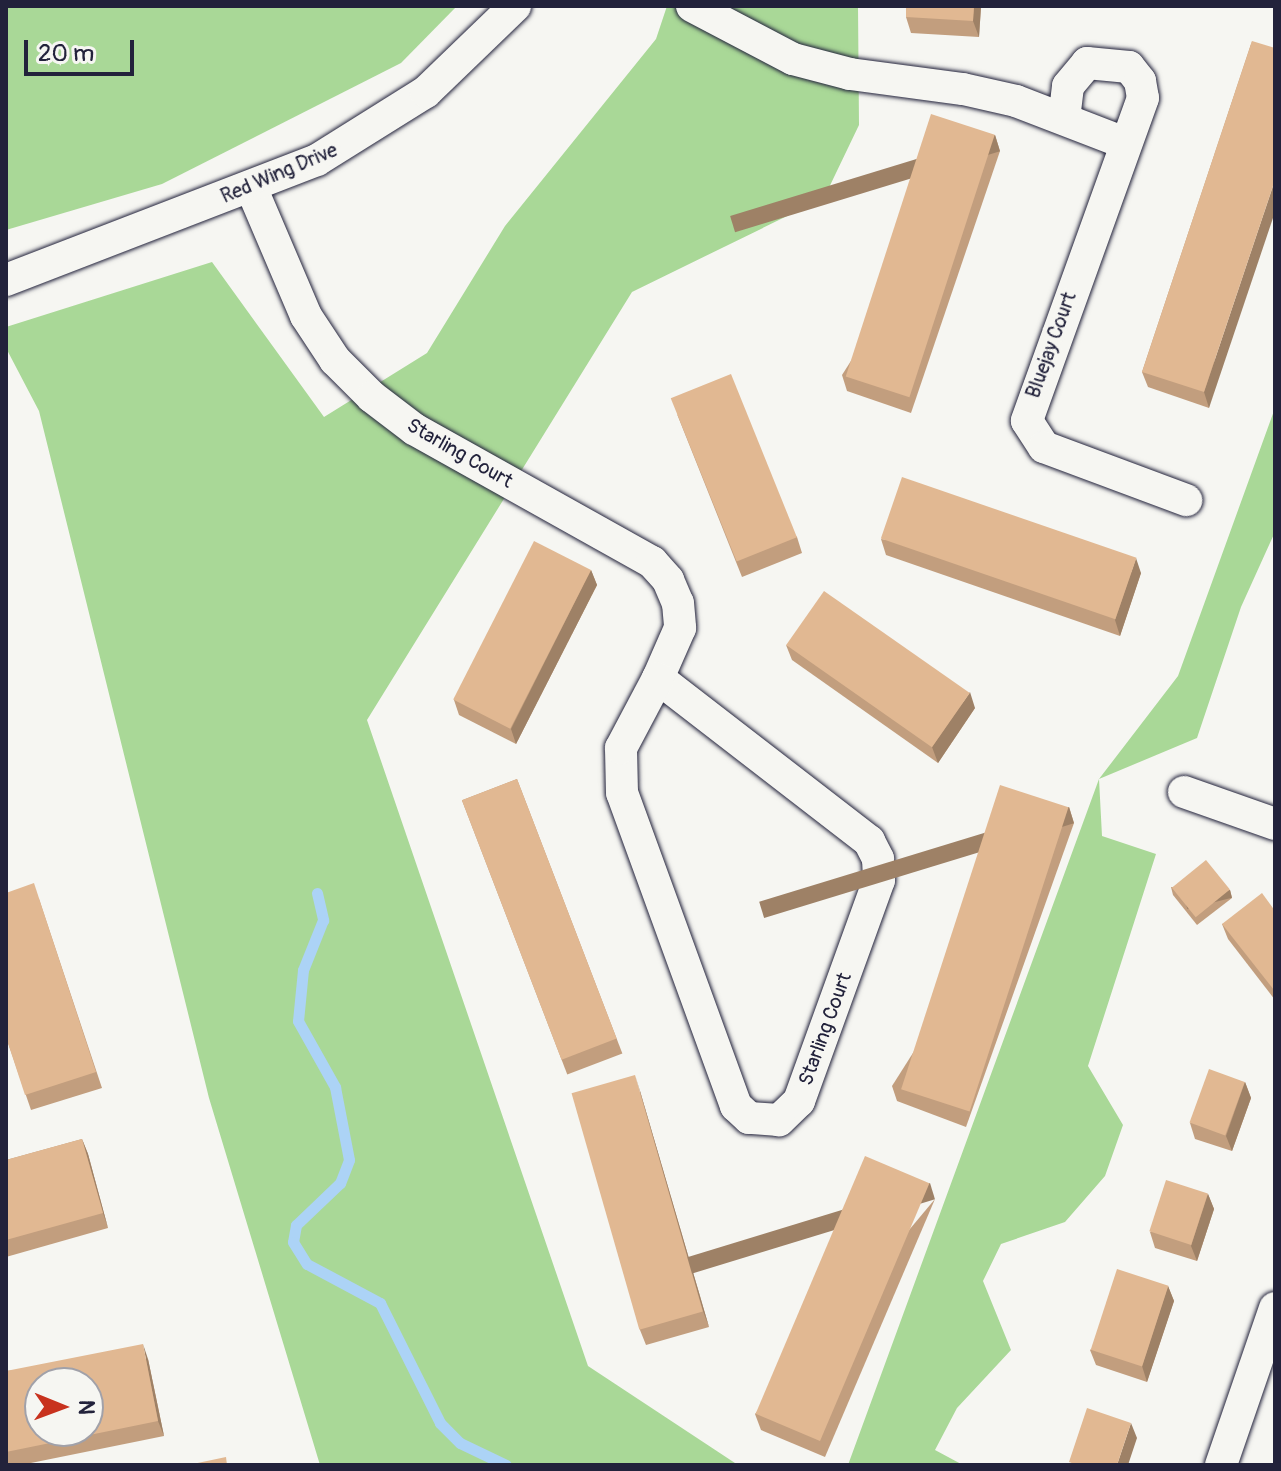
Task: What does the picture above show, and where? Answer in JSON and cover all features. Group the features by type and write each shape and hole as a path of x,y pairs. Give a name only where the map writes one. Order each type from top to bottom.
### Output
{"street":[{"name":"Red Wing Drive","path":"6,280 317,160 392,117 470,54 515,6"},
{"path":"692,6 793,59 850,74 963,89 1064,119 1125,143"},
{"name":"Bluejay Court","path":"1064,119 1074,73 1087,63 1105,61 1129,67 1140,81 1143,98 1027,421 1044,447 1186,500"},
{"name":"Starling Court","path":"251,187 306,316 335,360 372,397 414,429 652,562 668,580 678,603 680,628 621,748 622,793 736,1106 749,1118 779,1120 799,1101 879,880 878,859 869,841 658,678"},
{"path":"1184,792 1275,824"},
{"path":"1221,1465 1275,1308"}],"green space":[{"path":"6,6 457,6 401,63 162,184 6,230"},
{"path":"667,6 858,6 859,125 824,198 632,292 367,720 588,1366 738,1465 320,1465 209,1098 39,411 6,348 6,327 212,262 324,417 427,353 505,226 656,39"},
{"path":"1275,408 1275,532 1241,607 1197,738 1099,779 1178,676"},
{"path":"1099,779 1102,836 1156,854 1088,1066 1123,1125 1105,1176 1065,1222 1001,1244 983,1281 1011,1350 957,1408 935,1450 963,1465 848,1465"}],"building":[{"path":"906,6 974,6 973,21 906,17"},
{"path":"1252,41 1275,48 1275,180 1204,392 1142,372"},
{"path":"931,114 995,135 909,397 846,376"},
{"path":"731,374 797,537 737,562 671,398"},
{"path":"902,477 1136,558 1115,619 881,538"},
{"path":"534,541 591,570 510,729 453,700"},
{"path":"824,591 970,693 932,747 786,645"},
{"path":"517,779 617,1039 562,1060 462,800"},
{"path":"1000,785 1068,807 970,1112 901,1089"},
{"path":"1206,860 1230,890 1196,917 1172,888"},
{"path":"34,883 96,1072 25,1095 6,1037 6,893"},
{"path":"1262,893 1275,911 1274,990 1222,924"},
{"path":"1209,1069 1245,1082 1225,1136 1190,1123"},
{"path":"635,1075 703,1311 639,1330 572,1093"},
{"path":"82,1139 103,1213 6,1240 6,1160"},
{"path":"865,1156 929,1183 820,1441 756,1414"},
{"path":"1166,1180 1208,1194 1191,1245 1149,1231"},
{"path":"1117,1269 1168,1286 1142,1367 1091,1350"},
{"path":"143,1344 158,1421 104,1432 104,1367 26,1367"},
{"path":"24,1367 24,1447 31,1447 6,1452 6,1371"},
{"path":"1087,1408 1131,1423 1117,1465 1077,1465 1069,1462"},
{"path":"226,1457 227,1465 188,1465"}],"waterway":[{"path":"317,893 323,920 303,970 298,1021 335,1087 349,1160 340,1183 296,1225 293,1242 307,1264 380,1303 440,1423 460,1443 506,1465"}]}
